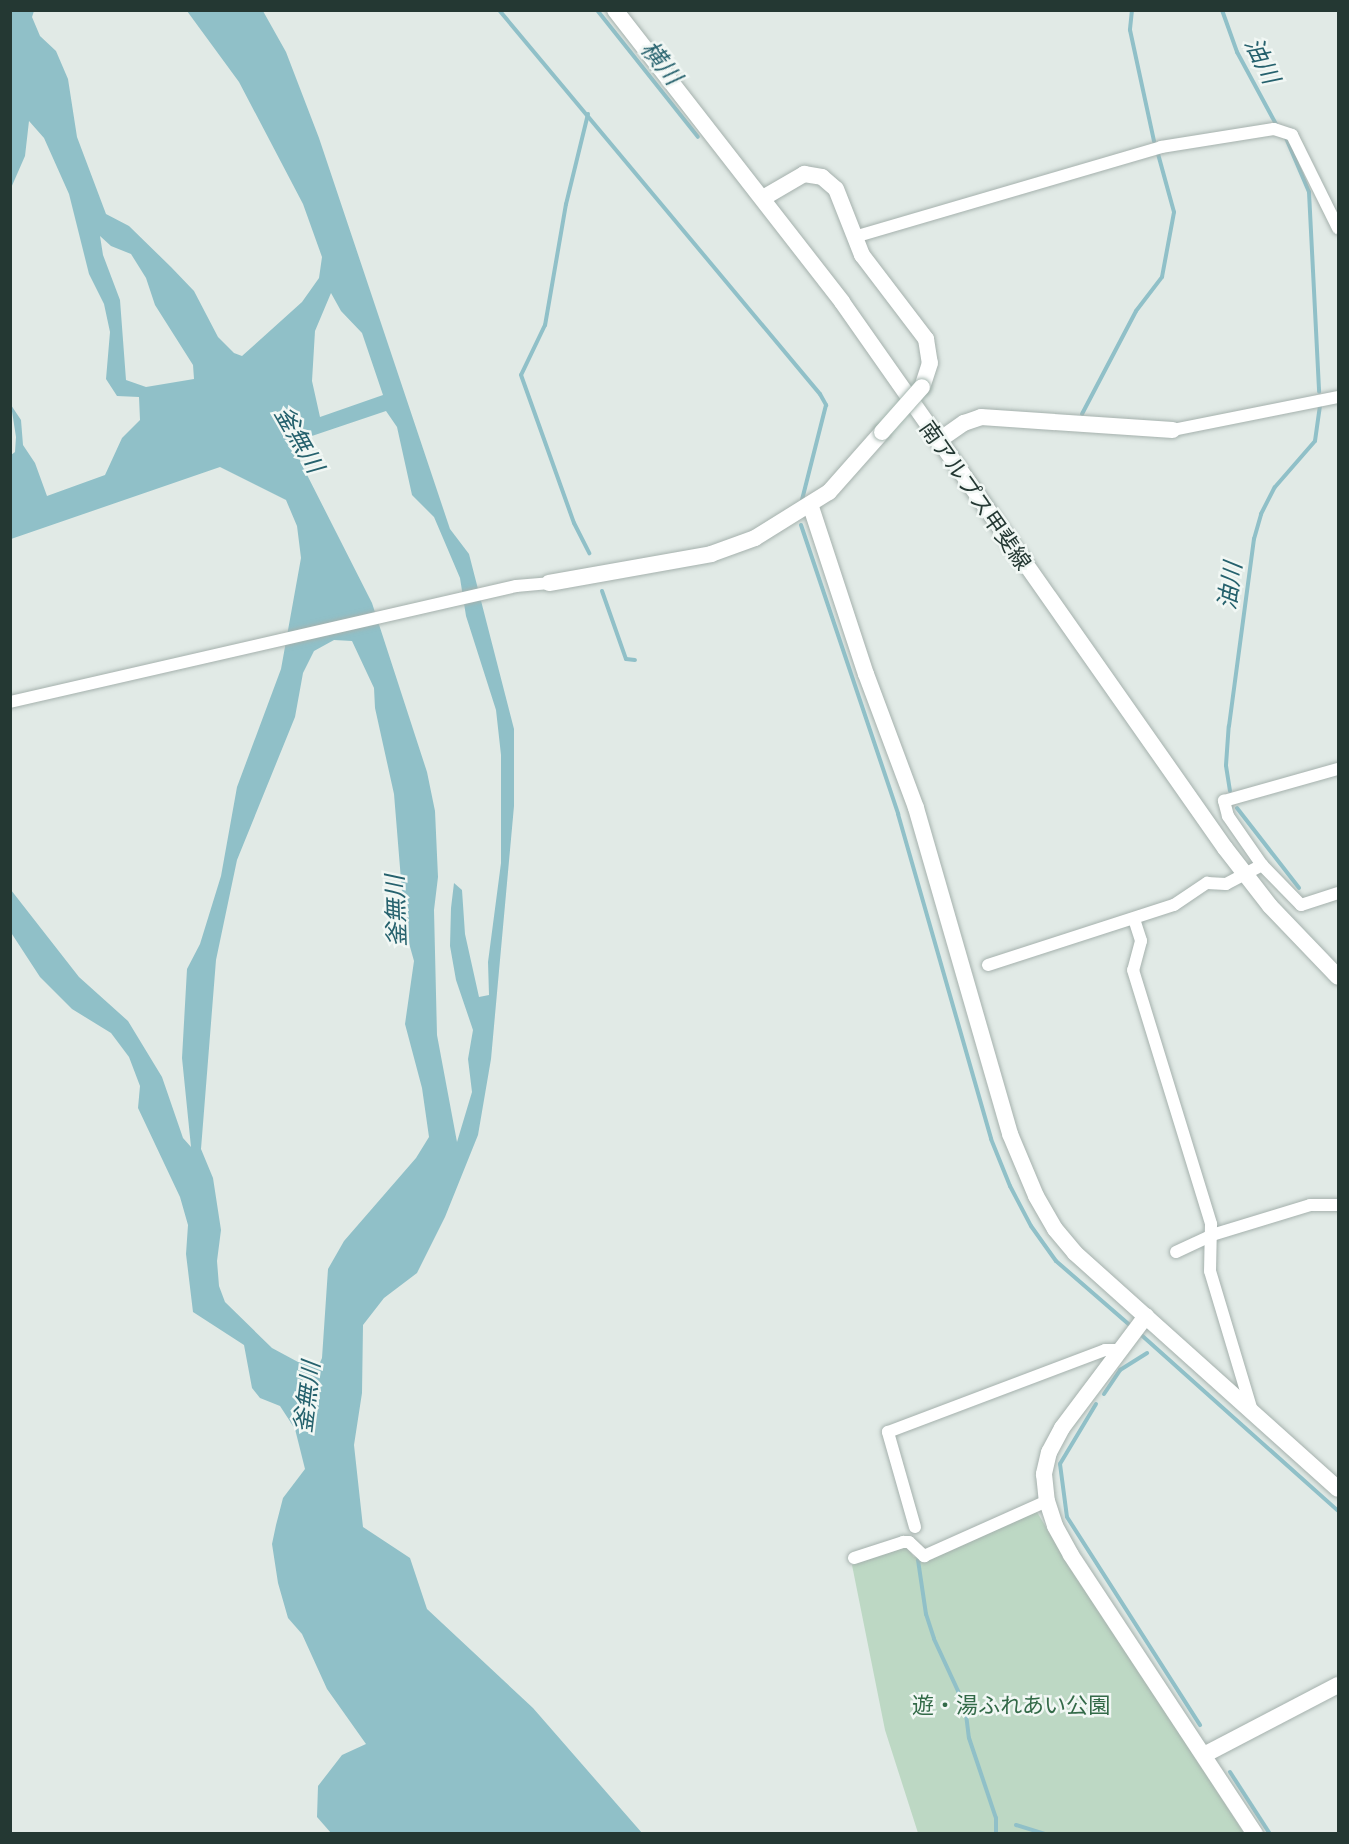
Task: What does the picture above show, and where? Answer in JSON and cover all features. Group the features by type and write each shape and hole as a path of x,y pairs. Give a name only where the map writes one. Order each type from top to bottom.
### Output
{"street":[{"name":"南アルプス甲斐線","path":"615,10 842,302 1244,874 1338,976"},
{"path":"854,237 1161,147 1274,129 1292,135 1338,228"},
{"path":"10,702 516,586 549,583 718,552 770,531 812,507 848,474 922,387 930,363 926,339 870,268 854,237 841,197 822,177 813,174 794,177 763,198"},
{"path":"938,441 964,423 981,417 1173,430 1338,397"},
{"path":"812,507 866,674 916,808 1010,1134 1055,1228 1075,1252 1254,1417 1338,1489"},
{"path":"1338,769 1224,801 1228,816 1262,865 1301,905 1338,893"},
{"path":"988,965 1174,905 1207,883 1226,884 1262,865"},
{"path":"1134,919 1141,941 1133,970 1212,1235 1210,1271 1254,1417"},
{"path":"1176,1252 1212,1235 1310,1205 1338,1204"},
{"path":"1146,1316 1062,1428 1049,1452 1044,1474 1047,1500 1055,1526 1071,1555 1255,1833"},
{"path":"915,1527 888,1432 1105,1350 1119,1350"},
{"path":"854,1558 903,1542 909,1542 924,1556 1047,1500"},
{"path":"1204,1755 1338,1685"}],"green space":[{"name":"遊・湯ふれあい公園","path":"1037,1512 1244,1833 918,1833 885,1730 852,1565 906,1547 914,1557"}],"water":[{"name":"釜無川","path":"11,11 34,11 32,17 40,36 56,51 68,79 77,137 106,214 129,226 194,291 218,337 234,353 242,356 302,302 319,278 322,257 303,204 239,82 187,11 263,11 286,52 319,138 450,529 469,554 514,729 514,806 491,1059 478,1135 445,1217 417,1273 384,1298 363,1325 362,1393 354,1445 363,1527 410,1558 427,1609 533,1708 642,1833 331,1833 317,1817 318,1786 342,1755 366,1744 327,1689 302,1634 288,1618 278,1583 272,1544 276,1525 283,1498 305,1469 295,1429 280,1406 260,1398 252,1388 244,1345 193,1312 186,1254 188,1225 180,1197 138,1108 140,1086 129,1057 111,1033 72,1009 40,977 10,931 11,890 79,977 128,1021 162,1077 183,1138 191,1147 182,1058 187,969 200,944 221,876 237,787 281,669 301,558 297,526 286,500 220,467 11,539 11,455 15,452 16,437 11,405 21,420 23,445 35,463 47,496 105,475 122,438 140,420 139,397 117,396 106,379 110,332 104,304 89,274 69,194 44,138 29,121 25,156 11,188","holes":["100,236 111,246 131,254 146,278 155,305 193,365 194,379 146,387 126,380 120,300 103,255","331,293 341,311 362,333 383,395 320,417 312,381 315,331","386,411 397,427 412,495 434,517 460,578 466,616 496,710 501,755 501,863 488,962 489,995 479,997 465,934 462,890 454,883 451,908 450,946 456,980 473,1030 468,1059 472,1092 457,1142 437,1035 434,910 438,877 435,811 427,772 372,603 300,461 303,439","334,640 352,641 374,688 375,708 394,794 405,929 414,961 405,1024 422,1088 429,1137 416,1158 344,1241 328,1269 322,1358 318,1367 298,1362 272,1348 225,1302 219,1286 217,1261 221,1230 213,1178 201,1149 216,960 237,860 295,717 303,673 314,651"]}],"waterway":[{"path":"499,10 820,394 826,405 802,500"},
{"name":"横川","path":"597,10 698,137"},
{"path":"1132,10 1130,30 1154,141"},
{"name":"油川","path":"1222,10 1237,52 1276,124"},
{"path":"588,114 566,204 545,325 521,375 574,523 589,553"},
{"name":"油川","path":"1286,138 1309,192 1319,392"},
{"path":"1082,414 1136,311 1162,277 1174,212 1158,154"},
{"name":"油川","path":"1230,791 1226,765 1229,726 1254,539 1261,514 1275,487 1315,441 1320,405"},
{"path":"801,525 898,814 991,1139 1010,1186 1031,1226 1056,1261 1132,1327"},
{"path":"602,591 626,659 635,660"},
{"name":"油川","path":"1237,808 1299,888"},
{"path":"1138,1332 1338,1511"},
{"path":"1104,1394 1120,1370 1147,1353"},
{"path":"1096,1404 1060,1464 1067,1517 1200,1725"},
{"path":"918,1560 926,1614 934,1639 965,1706 969,1738 996,1818 996,1834"},
{"path":"1230,1772 1270,1834"},
{"path":"1016,1825 1046,1834"}]}
